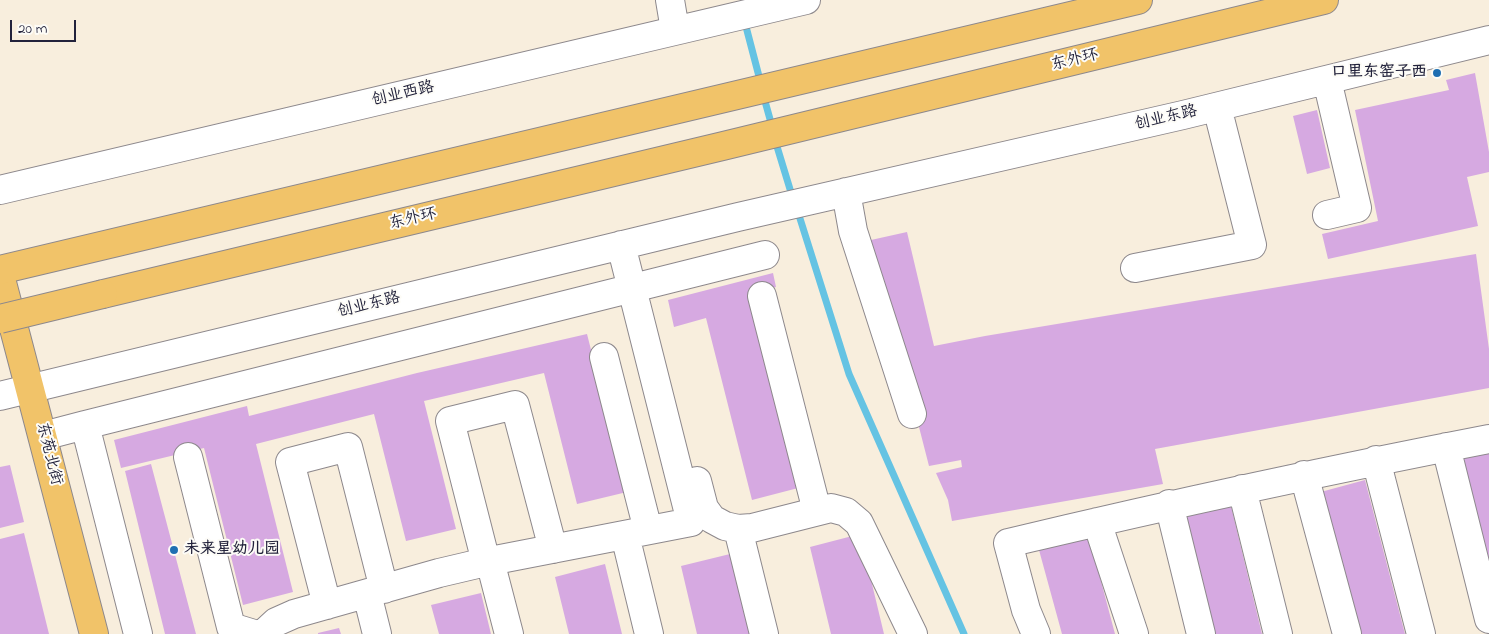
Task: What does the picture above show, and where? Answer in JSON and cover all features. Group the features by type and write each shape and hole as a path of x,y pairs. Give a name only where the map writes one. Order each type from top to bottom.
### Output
{"main road":[{"path":"0,270 1138,0"},
{"name":"东外环","path":"0,319 1324,0"},
{"name":"东苑北街","path":"0,275 94,634"}],"street":[{"path":"670,0 675,30"},
{"name":"创业西路","path":"0,190 806,0"},
{"name":"创业东路","path":"0,396 629,243 1218,106 1489,40"},
{"path":"1326,80 1357,208 1327,215"},
{"path":"1135,268 1252,245 1218,106"},
{"path":"844,192 853,231 912,414"},
{"path":"629,243 704,508 702,520"},
{"path":"43,436 765,255"},
{"path":"762,296 817,512"},
{"path":"604,357 637,532 650,634"},
{"path":"509,634 450,421 515,405 552,549"},
{"path":"85,425 138,634"},
{"path":"1036,634 1026,610 1008,543 1169,504 1376,460 1489,439"},
{"path":"327,605 290,462 348,447 375,591 377,634"},
{"path":"1446,447 1489,619"},
{"path":"188,457 231,627 254,634"},
{"path":"1376,460 1421,634"},
{"path":"1304,476 1347,634"},
{"path":"1242,489 1278,634"},
{"path":"1169,504 1201,634"},
{"path":"263,634 276,622 294,614 488,562 702,520 738,529 752,528 831,508 846,512 859,523 913,634"},
{"path":"1098,522 1134,634"},
{"path":"738,529 764,634"}],"building":[{"path":"1475,73 1489,152 1489,172 1467,177 1478,226 1328,259 1322,234 1378,221 1355,110 1449,90 1446,80"},
{"path":"1317,110 1330,168 1307,174 1293,116"},
{"path":"907,232 934,346 1476,254 1489,349 1489,388 1155,449 1163,484 952,521 948,500 936,473 962,467 961,460 929,466 871,240"},
{"path":"773,273 776,287 753,293 802,487 752,500 706,318 674,327 668,300"},
{"path":"587,334 627,492 577,504 544,373 424,401 456,529 406,541 374,414 256,444 293,592 243,605 204,448 121,468 114,440 247,406 249,416 417,373"},
{"path":"1489,448 1489,582 1457,456"},
{"path":"151,464 196,634 165,634 125,471"},
{"path":"10,465 24,522 0,528 0,467"},
{"path":"1365,480 1405,634 1354,634 1317,493"},
{"path":"1231,506 1262,634 1209,634 1181,518"},
{"path":"24,533 49,634 0,634 0,539"},
{"path":"860,534 884,634 831,634 810,547"},
{"path":"1089,536 1115,634 1062,634 1039,550"},
{"path":"730,554 750,634 697,634 681,566"},
{"path":"605,564 622,634 569,634 555,577"},
{"path":"481,593 491,634 439,634 431,605"},
{"path":"339,628 341,634 318,634 318,633"}],"waterway":[{"path":"744,19 761,84"},
{"path":"763,94 773,130"},
{"path":"775,140 793,199"},
{"path":"797,209 849,374 964,634"}],"place":[{"name":"口里东窑子西","path":"1437,73"},
{"name":"未来星幼儿园","path":"174,550"}]}
